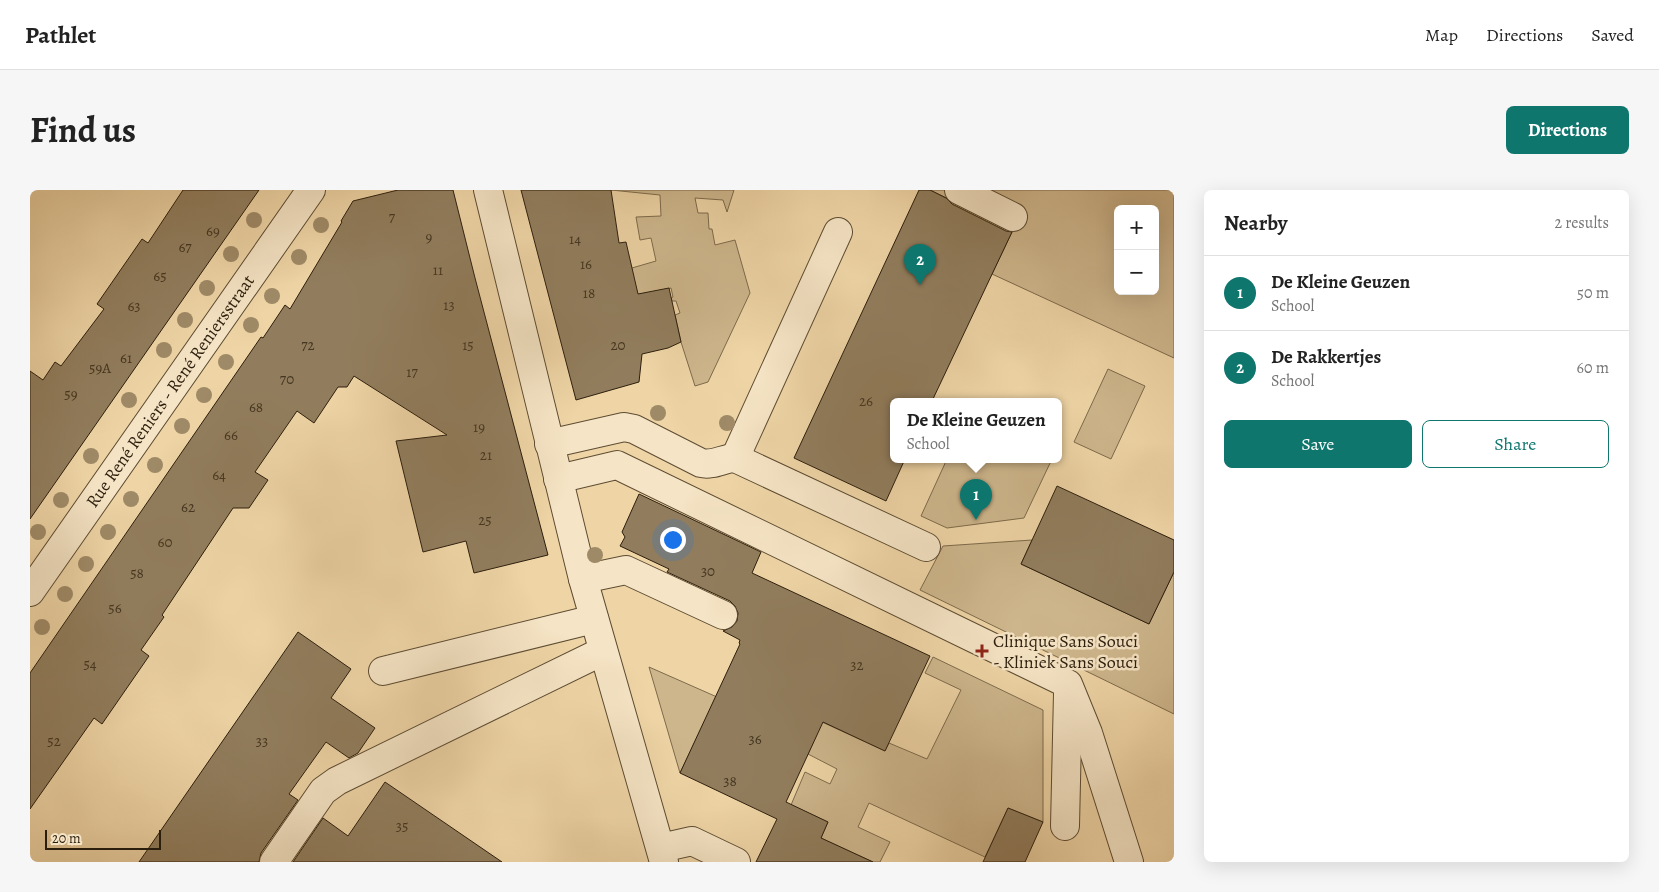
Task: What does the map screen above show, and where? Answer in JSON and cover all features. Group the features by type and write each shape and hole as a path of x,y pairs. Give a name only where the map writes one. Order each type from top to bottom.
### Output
{"street":[{"name":"Rue René Reniers - René Reniersstraat","path":"30,592 311,190"},
{"path":"488,190 583,579 662,855 692,842 736,862"},
{"path":"959,190 1013,217"},
{"path":"736,458 838,232"},
{"path":"549,444 624,427 643,434 701,463 708,464 728,458 736,458 926,547"},
{"path":"558,480 617,464 1068,684 1088,733 1129,862"},
{"path":"583,579 626,570 722,615"},
{"path":"383,671 594,619"},
{"path":"274,862 323,791 337,781 603,651"},
{"path":"1065,826 1068,684"}],"shaded area":[{"path":"611,190 734,190 727,212 723,200 695,198 698,213 708,213 709,229 712,229 715,245 735,240 750,293 708,382 695,386 681,342 675,315 680,313 676,301 672,301 671,288 631,296 625,270 656,261 651,238 640,240 636,217 661,216 660,195"},
{"path":"930,190 1174,190 1174,358 992,274 1013,230"},
{"path":"1108,369 1145,386 1111,459 1074,442"},
{"path":"945,463 1050,463 1024,518 947,528 921,516"},
{"path":"1032,540 1021,564 1149,624 1174,572 1174,714 920,590 943,546"},
{"path":"933,657 1043,710 1043,822 1008,808 985,857 869,803 858,827 890,842 880,862 873,862 821,838 828,822 791,805 805,772 830,784 837,769 808,754 822,722 885,751 889,743 927,759 961,690 925,673"},
{"path":"649,667 717,697 680,773"}],"building":[{"path":"183,190 259,190 30,519 30,371 43,380 55,362 61,366 104,309 97,304 142,239 148,243"},
{"path":"398,190 453,190 548,555 474,573 466,541 423,552 396,441 447,435 354,376 347,387 338,387 314,423 297,411 255,472 268,480 249,508 233,508 141,650 149,656 102,724 94,718 30,809 30,673 261,337 263,338 285,305 290,309 353,201"},
{"path":"521,190 611,190 619,243 626,242 638,294 669,288 681,342 668,348 642,354 639,382 576,400"},
{"path":"919,190 930,190 946,198 952,204 1006,231 1012,232 933,398 890,398 890,463 903,463 886,501 794,458"},
{"path":"1057,486 1174,540 1174,572 1149,624 1021,564"},
{"path":"639,494 761,552 752,573 930,656 885,751 823,722 786,802 828,822 821,838 873,862 756,862 777,819 680,773 740,644 740,640 723,631 732,627 737,621 738,613 730,601 667,572 669,569 620,546 625,537 622,532"},
{"path":"298,632 351,669 331,698 375,728 358,753 349,758 326,742 289,794 298,800 261,853 259,862 139,862"},
{"path":"385,782 502,862 293,862 323,818 348,836"},
{"path":"1008,808 1043,822 1025,862 983,862"}],"place":[{"name":"De Rakkertjes","path":"920,285"},
{"name":"De Kleine Geuzen","path":"976,520"},
{"name":"Clinique Sans Souci - Kliniek Sans Souci","path":"982,651"}]}
